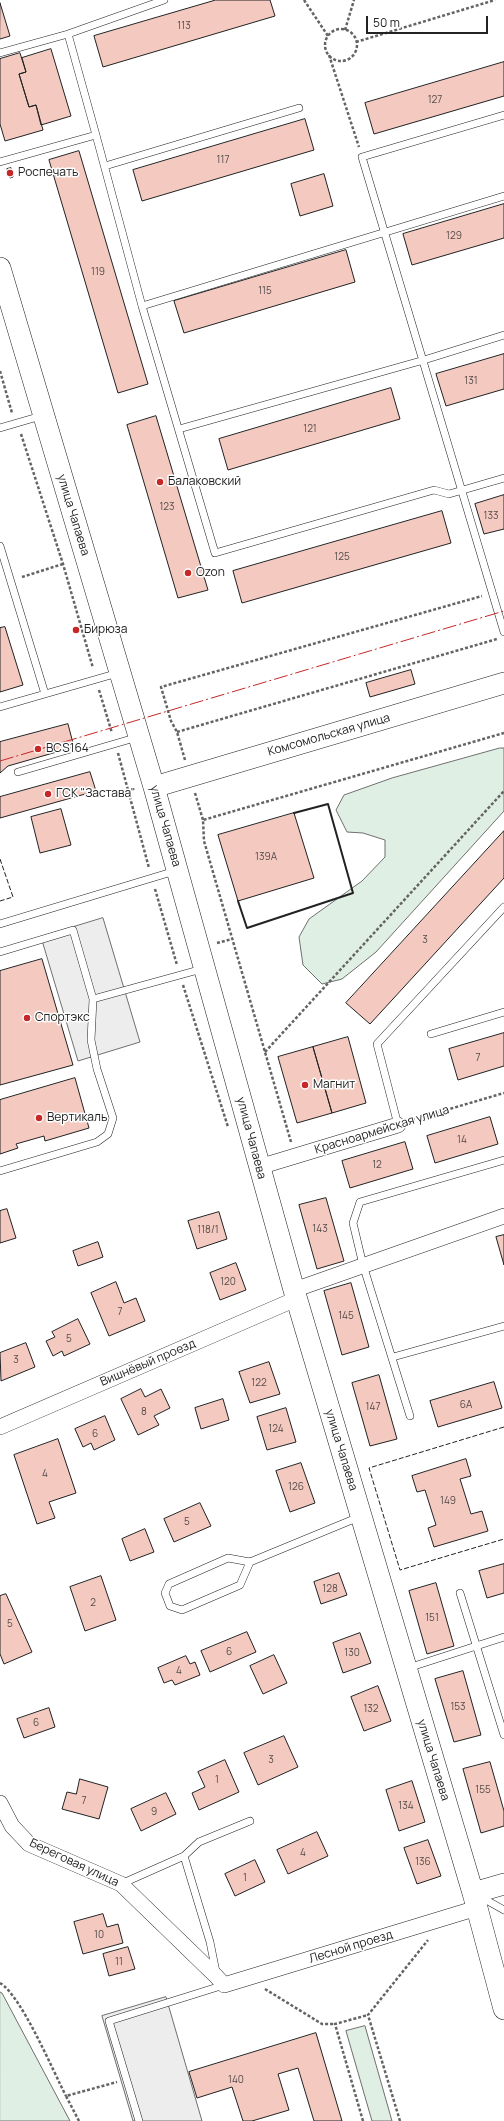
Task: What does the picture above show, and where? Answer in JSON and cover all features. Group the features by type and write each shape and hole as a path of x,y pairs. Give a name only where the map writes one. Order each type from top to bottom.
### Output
{"street":[{"name":"улица Чапаева","path":"0,268 140,737 295,1295 475,1900 504,2009"},
{"name":"Комсомольская улица","path":"154,787 504,683"},
{"name":"Красноармейская улица","path":"259,1167 398,1124"},
{"name":"Вишнёвый проезд","path":"0,1427 363,1265 504,1216"},
{"name":"Береговая улица","path":"0,1803 12,1826 29,1844 121,1884 220,1980"},
{"path":"475,1900 504,1884"},
{"name":"Лесной проезд","path":"220,1980 248,1978 446,1918 475,1900"}],"lane":[{"path":"0,53 68,34 164,0"},
{"path":"68,34 142,306 215,553 434,490 449,494 504,478"},
{"path":"105,166 299,108"},
{"path":"504,115 362,157 424,360 504,632"},
{"path":"0,162 96,134"},
{"path":"142,306 504,196"},
{"path":"179,429 424,360 504,335"},
{"path":"0,428 43,416"},
{"path":"0,546 45,694"},
{"path":"0,707 120,672"},
{"path":"18,772 140,737"},
{"path":"0,924 178,870"},
{"path":"398,1124 377,1044 504,907"},
{"path":"0,952 73,930 93,999 91,1040 97,1069 113,1118 108,1134 97,1142 0,1171"},
{"path":"93,999 204,968"},
{"path":"431,1034 504,1012"},
{"path":"410,1416 363,1265 353,1223 360,1202 504,1160"},
{"path":"392,1357 504,1326"},
{"path":"250,1562 240,1584 182,1610 170,1606 164,1593 169,1584 228,1558 250,1562 361,1517"},
{"path":"460,1593 504,1735"},
{"path":"406,1668 504,1638"},
{"path":"121,1884 184,1856 199,1842 250,1821"},
{"path":"139,2121 109,2021 220,1980 184,1856"},
{"path":"475,1900 504,1910"}],"path":[{"path":"304,0 328,36"},
{"path":"345,30 354,0"},
{"path":"356,42 495,0"},
{"path":"328,55 334,60 341,61 348,59 353,55 356,48 356,42 351,33 345,30 337,30 328,36 325,42 328,55 362,157"},
{"path":"0,371 15,424 24,438 63,564 115,744 151,877 228,1130"},
{"path":"11,580 63,564"},
{"path":"492,594 161,687 170,722 177,732 499,639"},
{"path":"295,1156 204,841 203,820 504,733"},
{"path":"265,1052 504,791"},
{"name":"Красноармейская улица","path":"398,1124 504,1093"},
{"path":"248,1978 322,2024 335,2024 368,2015 446,1918"},
{"path":"0,1983 6,1987 22,2010 78,2121"},
{"path":"368,2015 400,2121"},
{"path":"335,2024 363,2121"},
{"path":"66,2096 127,2079"}],"green space":[{"path":"504,748 504,811 376,952 342,979 322,984 303,965 299,937 309,919 362,881 385,857 385,840 363,833 347,832 336,810 344,795 392,778"},
{"path":"0,1992 2,1993 70,2121 0,2121"},
{"path":"365,2026 392,2121 372,2121 346,2031"}],"shaded area":[{"path":"103,918 140,1042 78,1061 41,937"},
{"path":"166,1997 202,2121 133,2121 102,2016"}],"building":[{"path":"216,0 270,0 275,16 103,67 94,36"},
{"path":"0,3 10,36 0,39"},
{"path":"51,49 71,116 41,125 36,105 29,107 19,74 26,72 22,58"},
{"path":"20,53 26,72 19,74 29,107 36,105 43,130 5,141 0,124 0,59"},
{"path":"504,62 504,96 374,134 365,103"},
{"path":"305,119 314,150 142,201 133,170"},
{"path":"79,151 148,384 118,393 49,160"},
{"name":"Роспечать","path":"11,168 13,177 10,178 7,169"},
{"path":"324,174 333,206 300,216 291,184"},
{"path":"504,204 504,238 412,265 403,234"},
{"path":"346,250 355,282 184,333 174,301"},
{"path":"504,354 504,389 446,406 436,374"},
{"path":"391,388 400,419 228,470 219,439"},
{"path":"156,416 208,590 178,598 127,425"},
{"path":"504,495 504,529 484,534 475,504"},
{"path":"442,511 451,543 242,603 233,571"},
{"path":"5,627 23,685 0,692 0,628"},
{"path":"411,670 415,684 370,697 366,683"},
{"name":"ГСК \"Застава\"","path":"68,724 74,747 8,766 0,773 0,742"},
{"name":"ГСК \"Застава\"","path":"90,772 96,791 0,818 0,797"},
{"path":"61,809 71,845 40,853 31,817"},
{"path":"294,813 314,878 238,901 218,835"},
{"path":"504,831 504,878 370,1024 346,1003"},
{"path":"42,959 73,1065 0,1085 0,971"},
{"path":"504,1033 504,1066 458,1080 449,1049"},
{"path":"348,1037 366,1103 332,1113 313,1047"},
{"name":"Магнит","path":"313,1047 332,1113 297,1123 278,1057"},
{"path":"75,1078 89,1128 45,1141 44,1136 16,1144 18,1148 0,1154 0,1100"},
{"path":"490,1117 498,1144 435,1163 427,1136"},
{"path":"405,1142 413,1169 350,1188 342,1161"},
{"path":"326,1198 344,1261 317,1269 299,1205"},
{"path":"7,1209 16,1238 0,1243 0,1211"},
{"path":"219,1212 227,1239 197,1249 188,1221"},
{"path":"504,1235 504,1265 496,1237"},
{"path":"98,1242 103,1257 78,1266 73,1251"},
{"path":"236,1263 246,1290 220,1300 210,1273"},
{"path":"116,1282 124,1303 136,1298 145,1321 109,1336 91,1293"},
{"path":"351,1283 369,1347 342,1355 324,1291"},
{"path":"78,1319 90,1344 64,1356 62,1351 53,1356 46,1341 55,1337 52,1332"},
{"path":"26,1343 35,1367 1,1381 0,1353"},
{"path":"269,1362 280,1394 250,1403 239,1372"},
{"path":"379,1375 397,1439 370,1446 352,1383"},
{"path":"494,1382 502,1408 438,1427 430,1401"},
{"path":"141,1389 145,1397 161,1389 170,1408 154,1416 159,1425 138,1435 121,1399"},
{"path":"223,1399 229,1420 201,1429 195,1408"},
{"path":"286,1408 296,1442 267,1450 257,1417"},
{"path":"105,1416 115,1440 94,1450 91,1443 83,1447 75,1429"},
{"path":"58,1439 76,1493 49,1502 55,1518 37,1524 14,1455"},
{"path":"466,1459 471,1476 460,1479 471,1514 482,1511 488,1531 434,1547 428,1528 436,1525 425,1490 417,1492 412,1476"},
{"path":"301,1463 315,1503 290,1512 276,1471"},
{"path":"200,1503 211,1526 174,1542 164,1519"},
{"path":"145,1529 154,1552 130,1561 122,1539"},
{"path":"504,1564 504,1593 487,1598 479,1571"},
{"path":"339,1573 347,1595 321,1604 314,1582"},
{"path":"101,1576 116,1620 85,1631 70,1587"},
{"path":"436,1583 454,1646 427,1654 409,1591"},
{"path":"6,1594 32,1652 4,1664 0,1654 0,1596"},
{"path":"247,1632 256,1652 210,1672 201,1651"},
{"path":"360,1633 371,1663 343,1673 333,1643"},
{"path":"274,1655 287,1683 263,1694 250,1666"},
{"path":"186,1656 190,1664 195,1662 200,1675 175,1685 172,1680 164,1683 158,1668"},
{"path":"463,1671 481,1735 454,1742 435,1679"},
{"path":"378,1686 391,1721 364,1731 351,1697"},
{"path":"49,1708 55,1727 24,1738 17,1719"},
{"path":"284,1736 298,1767 258,1785 244,1753"},
{"path":"225,1760 239,1792 199,1810 192,1793 205,1787 198,1772"},
{"path":"490,1762 504,1811 504,1826 481,1833 463,1769"},
{"path":"80,1779 108,1787 99,1819 62,1809 67,1792 76,1794"},
{"path":"412,1781 425,1822 399,1831 386,1790"},
{"path":"166,1793 176,1814 141,1831 131,1809"},
{"path":"317,1832 328,1856 288,1874 277,1850"},
{"path":"428,1840 441,1876 417,1884 404,1848"},
{"path":"255,1860 265,1882 235,1896 225,1874"},
{"path":"103,1914 107,1927 118,1924 123,1943 83,1954 74,1922"},
{"path":"128,1947 135,1969 109,1976 103,1954"},
{"path":"316,2033 342,2121 314,2121 298,2068 278,2074 289,2110 252,2121 243,2121 232,2087 197,2098 189,2072"}],"fence":[{"path":"0,859 13,897 0,901"},
{"path":"504,1427 369,1468 400,1570 504,1539"}],"wall":[{"path":"238,901 247,928 353,893 328,804 294,813"}],"power":[{"path":"0,761 504,611"}],"place":[{"name":"Роспечать","path":"10,173"},
{"name":"Балаковский","path":"160,482"},
{"name":"Ozon","path":"188,573"},
{"name":"Бирюза","path":"76,630"},
{"name":"BCS164","path":"38,749"},
{"name":"ГСК \"Застава\"","path":"48,794"},
{"name":"Спортэкс","path":"27,1018"},
{"name":"Магнит","path":"305,1085"},
{"name":"Вертикаль","path":"39,1118"}]}
